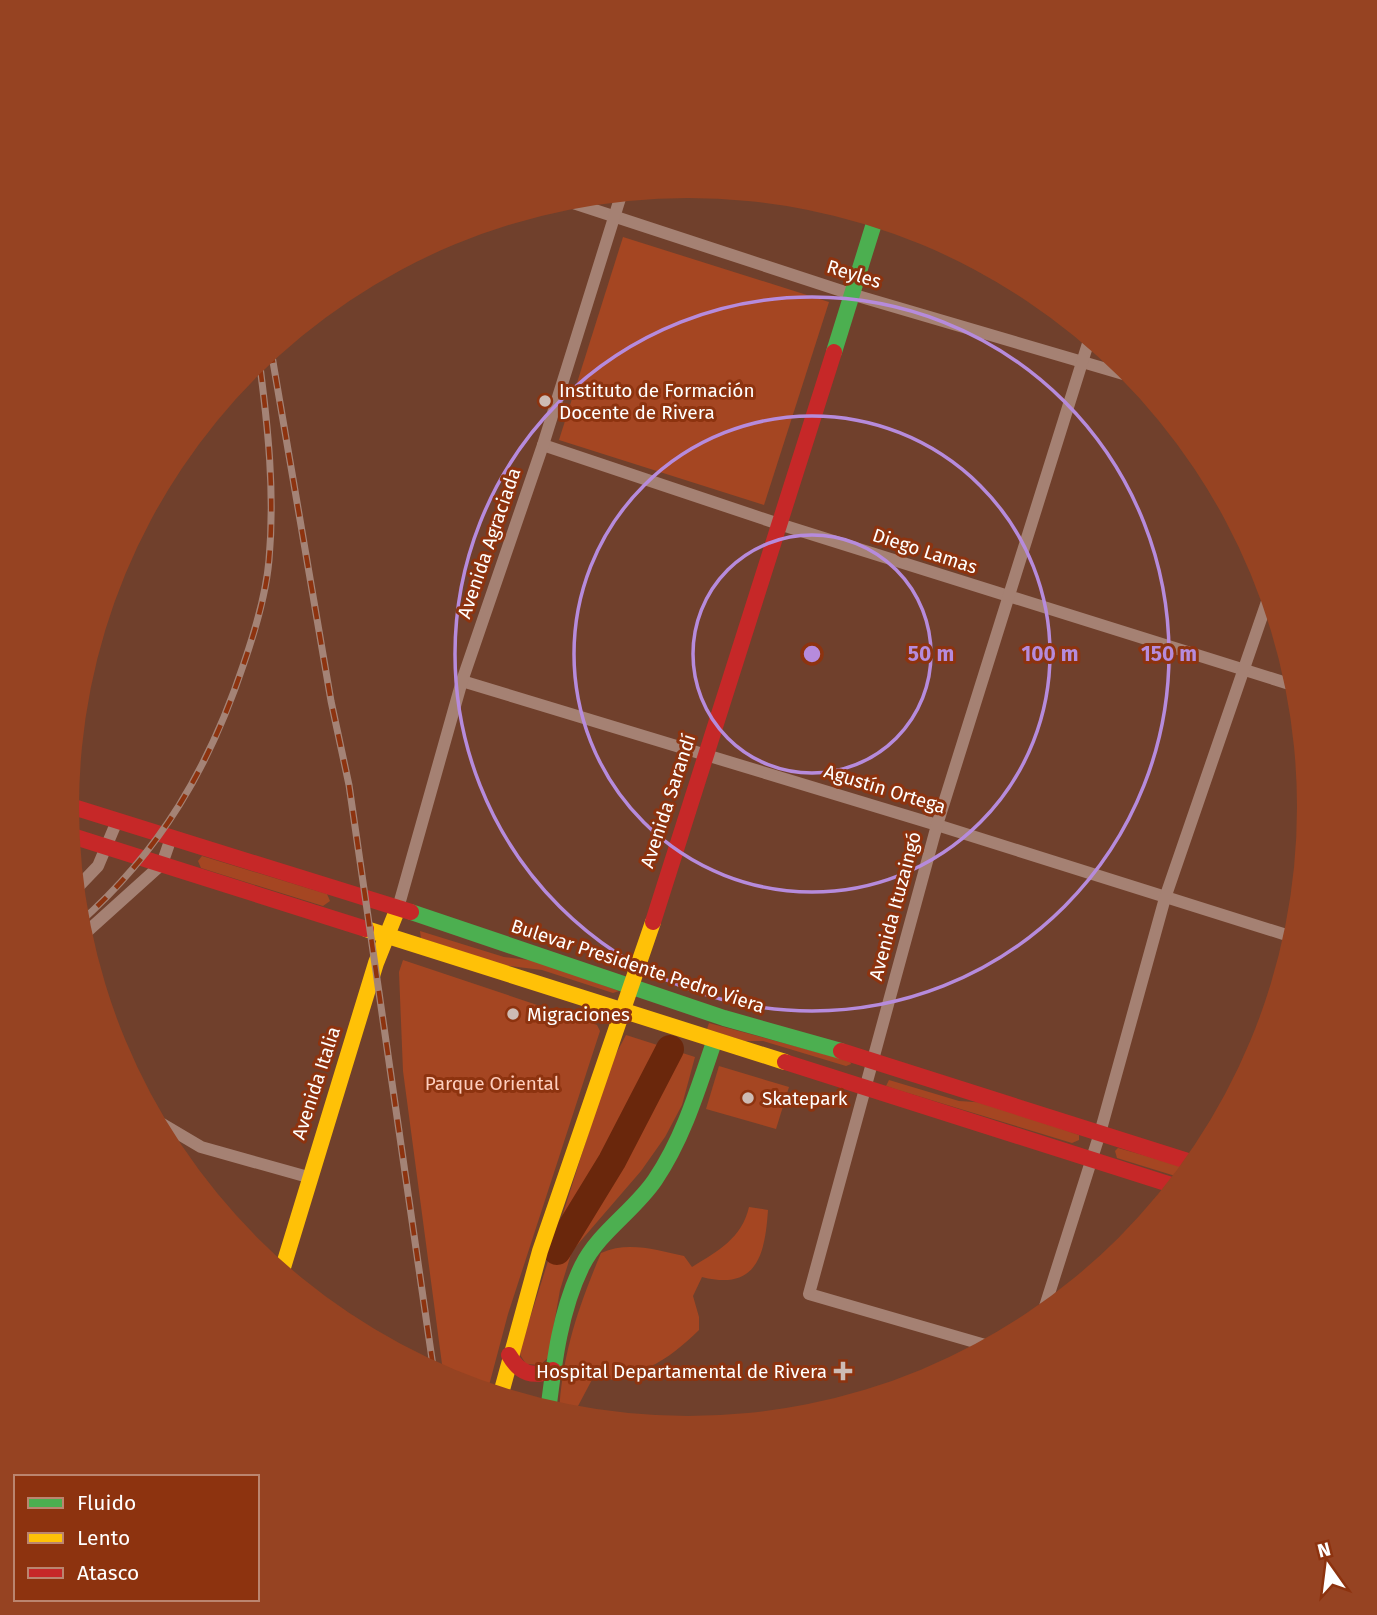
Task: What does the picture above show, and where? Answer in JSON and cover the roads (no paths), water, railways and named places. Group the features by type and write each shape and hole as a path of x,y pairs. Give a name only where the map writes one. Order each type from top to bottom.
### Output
{"street":[{"name":"Avenida Agraciada","path":"398,908 463,681 543,445 619,202"},
{"name":"Reyles","path":"585,207 851,294 1114,371"},
{"name":"Avenida Sarandí","path":"502,1388 509,1355 564,1179 624,1012 873,227"},
{"name":"Avenida Ituzaingó","path":"979,1343 810,1294 937,825 1087,346"},
{"name":"Diego Lamas","path":"543,445 1009,598 1285,683"},
{"path":"1047,1300 1093,1159 1165,898 1265,609"},
{"name":"Agustín Ortega","path":"463,681 937,825 1285,935"},
{"name":"Bulevar Presidente Pedro Viera","path":"79,809 398,908 723,1018 872,1060 1185,1160"},
{"path":"83,881 98,866 108,848 117,821"},
{"path":"91,928 162,864 171,838"},
{"path":"80,839 713,1042 868,1087 1169,1183"},
{"name":"Avenida Italia","path":"284,1264 308,1177 398,908"},
{"path":"549,1401 553,1370 581,1267 592,1249 642,1198 662,1170 692,1106 713,1042"},
{"path":"171,1129 201,1147 308,1177"},
{"path":"509,1355 515,1367 527,1375 541,1376 553,1370"}],"waterway":[{"path":"557,1251 612,1161 670,1049"}],"railway":[{"path":"273,361 331,701 349,785 432,1360"},
{"path":"88,914 134,867 179,806 215,738 260,613 271,535 270,460 261,373"}],"place":[{"name":"Instituto de Formación Docente de Rivera","path":"545,401"},
{"name":"Migraciones","path":"513,1014"},
{"name":"Skatepark","path":"748,1098"},
{"name":"Hospital Departamental de Rivera","path":"843,1371"}],"park label":[{"name":"Parque Oriental","path":"492,1083"}]}
